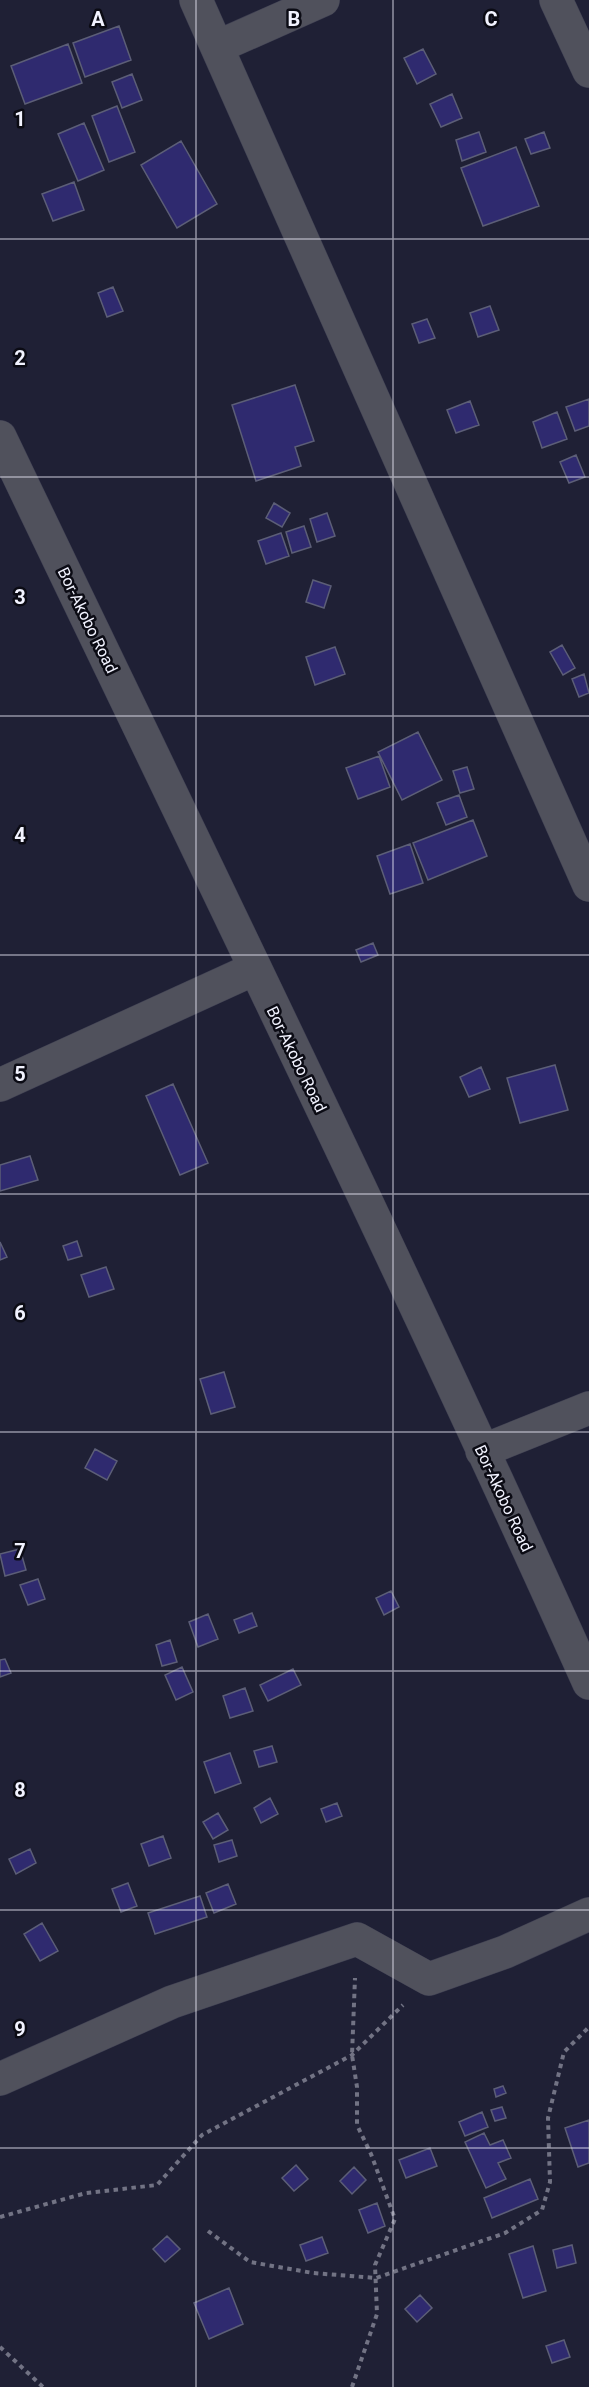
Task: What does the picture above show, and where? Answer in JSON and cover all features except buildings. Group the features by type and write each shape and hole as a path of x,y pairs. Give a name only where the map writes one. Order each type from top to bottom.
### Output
{"street":[{"path":"196,0 589,885"},
{"path":"217,47 322,0"},
{"path":"556,0 589,71"},
{"name":"Bor-Akobo Road","path":"0,437 482,1451 589,1683"},
{"path":"0,1085 254,969"},
{"path":"482,1451 589,1408"},
{"path":"0,2079 172,2002 357,1939 429,1979 505,1952 589,1914"}],"path":[{"path":"352,2387 376,2314 375,2265 395,2219 371,2154 357,2125 357,2087 352,2055 357,1939"},
{"path":"0,2217 86,2193 158,2185 202,2135 352,2055 429,1979"},
{"path":"208,2231 250,2262 313,2273 376,2278 505,2234 542,2210 550,2182 548,2118 564,2052 589,2027"},
{"path":"0,2347 43,2387"}]}
